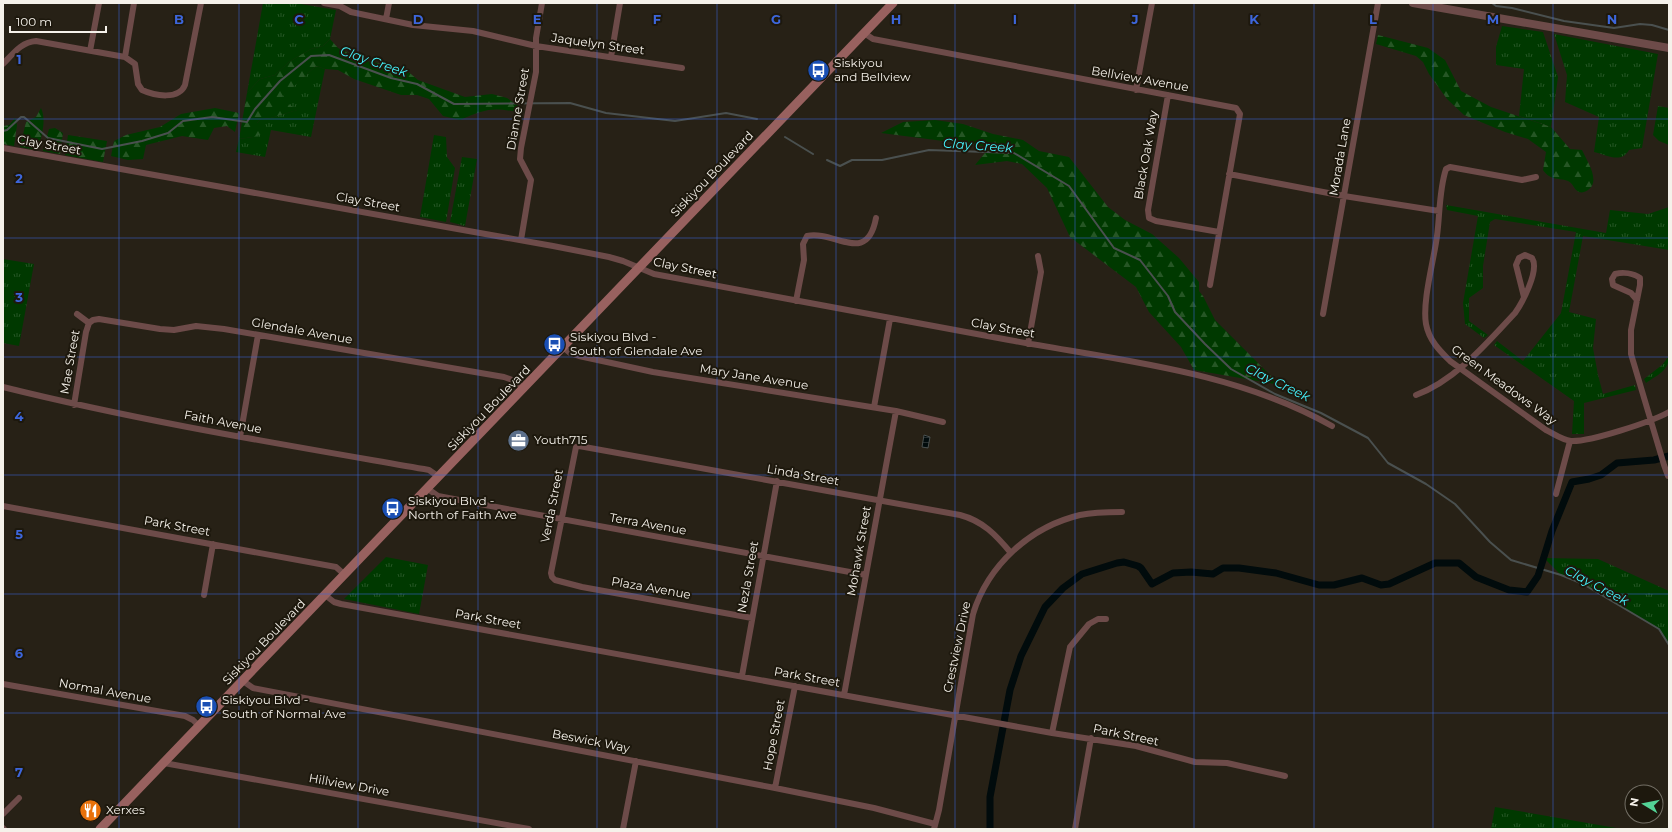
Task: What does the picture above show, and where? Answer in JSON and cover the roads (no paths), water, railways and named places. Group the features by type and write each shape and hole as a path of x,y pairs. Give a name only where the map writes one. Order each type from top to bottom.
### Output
{"main road":[{"name":"Siskiyou Boulevard","path":"100,829 564,348 893,3"}],"street":[{"path":"90,51 100,3"},
{"path":"125,57 134,3"},
{"path":"3,64 21,46 31,41 125,57 137,67 138,84 142,90 172,95 183,89 187,79 201,3"},
{"name":"Jaquelyn Street","path":"324,3 340,6 351,12 413,25 473,31 536,46 682,68"},
{"path":"386,19 389,3"},
{"name":"Dianne Street","path":"521,240 531,180 520,158 536,72 536,38 542,3"},
{"path":"611,57 620,3"},
{"path":"1136,90 1152,3"},
{"name":"Morada Lane","path":"1323,314 1378,3"},
{"path":"1413,3 1669,48"},
{"name":"Bellview Avenue","path":"864,33 873,39 1136,90 1234,106 1238,110 1239,120 1210,285"},
{"name":"Black Oak Way","path":"1168,95 1148,210 1149,218 1156,221 1219,232"},
{"name":"Clay Street","path":"3,148 609,256 654,274 890,319 1183,371 1246,388 1312,415 1332,426"},
{"name":"Green Meadows Way","path":"1536,177 1522,180 1448,167 1445,173 1439,211 1438,234 1425,308 1425,317 1431,339 1437,348 1450,361 1546,430 1570,441"},
{"path":"1229,174 1344,196 1439,211"},
{"path":"796,301 804,260 803,244 807,236 816,235 848,243 860,244 870,236 875,227 876,218"},
{"path":"1416,395 1438,385 1461,368 1515,313 1524,297 1534,264 1532,258 1525,255 1519,258 1516,265 1524,297"},
{"path":"1028,344 1041,272 1038,256"},
{"path":"1637,300 1631,294 1613,285 1612,279 1615,274 1633,274 1640,278 1641,282 1637,300 1630,330 1631,354 1669,476"},
{"path":"77,314 89,323"},
{"name":"Glendale Avenue","path":"89,323 98,319 160,329 174,330 196,326 258,334 504,377 515,382 524,389"},
{"path":"874,407 890,319"},
{"name":"Mae Street","path":"74,405 86,332 89,323"},
{"path":"240,437 258,334"},
{"name":"Mary Jane Avenue","path":"564,348 570,353 579,356 653,372 874,407 943,422"},
{"name":"Faith Avenue","path":"3,388 74,405 240,437 429,470 439,477"},
{"name":"Mohawk Street","path":"844,695 896,411"},
{"path":"1556,494 1570,441 1594,438 1651,420 1669,412"},
{"name":"Linda Street","path":"578,446 777,481 971,518 989,529 1011,552"},
{"name":"Verda Street","path":"551,573 574,449 578,446"},
{"name":"Nezla Street","path":"742,676 777,481"},
{"name":"Terra Avenue","path":"428,489 438,496 561,520 866,575"},
{"name":"Park Street","path":"3,506 336,568 345,575"},
{"name":"Crestview Drive","path":"934,826 976,604 990,577 1011,552 1033,535 1059,522 1088,514 1122,512"},
{"path":"204,595 213,544"},
{"name":"Plaza Avenue","path":"551,573 555,580 568,584 752,618"},
{"name":"Park Street","path":"326,595 334,602 341,604 1052,733 1136,746 1195,762 1227,763 1286,776"},
{"path":"1052,733 1070,647 1089,624 1098,619 1106,620"},
{"name":"Beswick Way","path":"243,681 253,688 874,808 934,826"},
{"name":"Normal Avenue","path":"3,684 185,716 193,720 199,726"},
{"name":"Hope Street","path":"775,788 795,686"},
{"path":"1075,829 1091,738"},
{"path":"623,829 636,761"},
{"name":"Hillview Drive","path":"164,763 529,829"},
{"path":"3,814 19,798"}],"waterway":[{"path":"1492,3 1496,6 1512,8 1564,21 1614,28 1640,24 1652,25 1669,30"},
{"name":"Clay Creek","path":"3,131 7,130 21,117 24,117 48,138 102,149 142,141 168,133 183,121 212,117 247,122 255,109 280,81 311,56 329,55 391,78 417,84 454,104 570,103 606,113 675,121 726,113 757,119"},
{"name":"Clay Creek","path":"785,137 813,154"},
{"name":"Clay Creek","path":"827,160 840,166 852,160 882,160 929,150 1014,153 1069,186 1114,248 1140,260 1168,296 1175,312 1231,369 1275,394 1321,413 1368,438 1388,463 1426,484 1455,504 1490,542 1511,560 1561,575 1583,584 1659,629 1669,645"},
{"path":"990,829 990,797 1010,690 1021,656 1045,607 1063,588 1082,574 1124,562 1141,568 1152,584 1173,573 1191,572 1213,574 1223,568 1239,568 1276,573 1319,585 1334,585 1362,578 1381,585 1389,584 1435,563 1459,563 1476,577 1509,590 1527,592 1538,576 1552,531 1572,482 1601,475 1617,463 1654,460 1669,456"}],"place":[{"name":"Siskiyou and Bellview","path":"819,70"},
{"name":"Siskiyou Blvd - South of Glendale Ave","path":"554,344"},
{"name":"Youth715","path":"518,440"},
{"name":"Siskiyou Blvd - North of Faith Ave","path":"392,508"},
{"name":"Siskiyou Blvd - South of Normal Ave","path":"206,707"},
{"name":"Xerxes","path":"90,810"}]}
